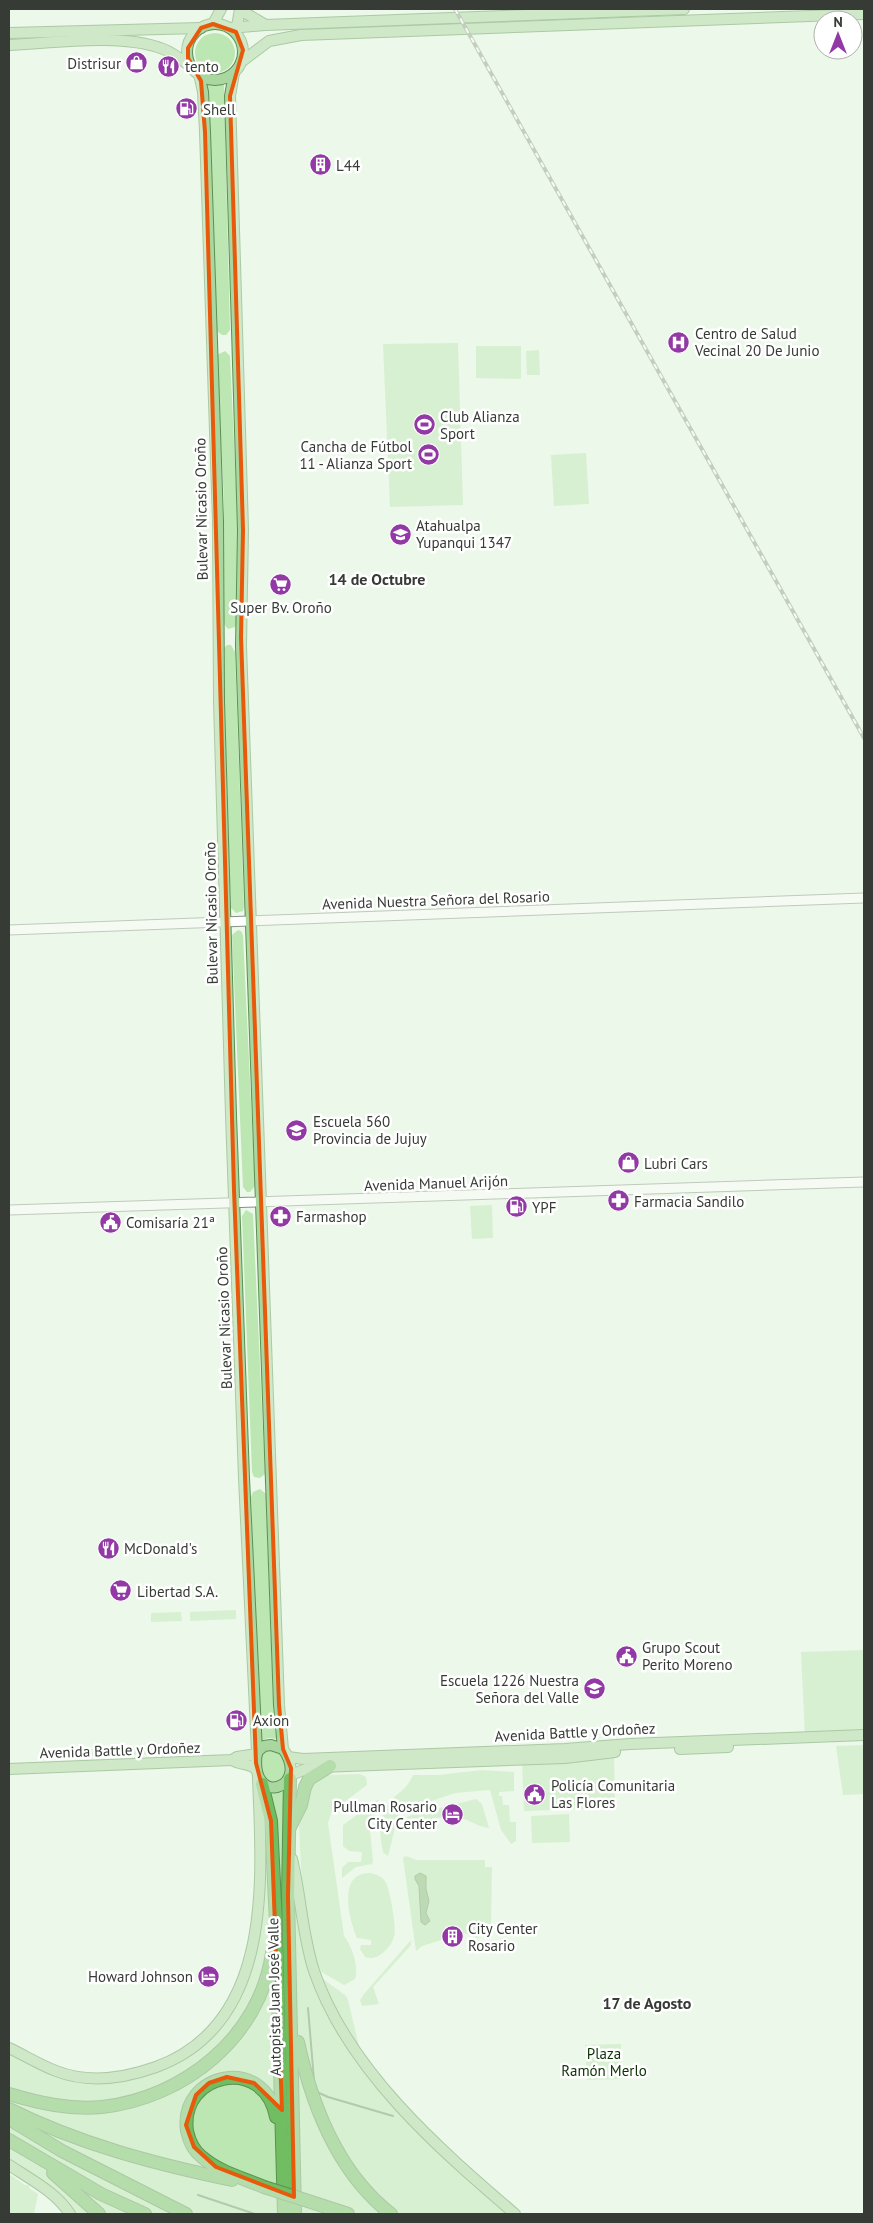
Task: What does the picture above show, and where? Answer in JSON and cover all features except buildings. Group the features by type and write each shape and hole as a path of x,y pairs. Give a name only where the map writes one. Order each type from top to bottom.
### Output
{"highway":[{"path":"289,1830 301,1805 309,1779 330,1766"},
{"name":"Autopista Juan José Valle","path":"259,1777 272,1822 284,2214"},
{"name":"Autopista Juan José Valle","path":"290,1777 288,1843 295,2214"},
{"path":"9,2094 39,2104 101,2107 132,2101 183,2081 224,2049 253,2012 263,1989 271,1960 276,1924"},
{"path":"291,1992 301,2057 328,2133 355,2177 391,2214"},
{"path":"264,2187 216,2167 201,2156 194,2147 188,2137 186,2125 187,2114 196,2095 209,2083 227,2077 243,2078 254,2083 271,2098 275,2108 283,2151"},
{"path":"9,2109 91,2143 140,2158 264,2187 348,2214"},
{"path":"9,2119 69,2155 186,2214"},
{"path":"9,2140 101,2194 145,2214"},
{"path":"24,2150 99,2214"},
{"path":"305,2200 338,2214"}],"main road":[{"path":"213,24 221,9"},
{"path":"234,29 240,9"},
{"path":"245,9 247,14 265,25"},
{"path":"9,33 201,28 213,24 234,29 265,25 684,9"},
{"path":"259,1777 269,1788 277,1788 284,1785 290,1777 279,1705 241,646 243,530 230,96 234,73 241,62 269,41 301,35 864,14"},
{"path":"196,71 188,58 188,48 191,39 201,28"},
{"path":"234,29 240,38 243,50 241,62"},
{"path":"9,45 108,41 137,42 165,50 207,78 217,80 234,73"},
{"name":"Bulevar Nicasio Oroño","path":"196,71 203,92 205,132 218,521 219,701 225,922 244,1478 257,1753"},
{"name":"Avenida Battle y Ordoñez","path":"286,1753 303,1759 565,1750 630,1744 864,1734"},
{"name":"Avenida Battle y Ordoñez","path":"290,1777 306,1769 330,1766 548,1758 630,1750 864,1741"},
{"path":"9,2048 57,2072 84,2078 113,2078 144,2072 171,2062 192,2049 212,2032 237,1996 250,1953 257,1911 262,1863 257,1753 264,1746 271,1744 286,1753"},
{"name":"Avenida Battle y Ordoñez","path":"9,1769 232,1760 237,1757 257,1753"},
{"name":"Avenida Battle y Ordoñez","path":"232,1760 237,1764 251,1765 259,1777"},
{"path":"288,1843 297,1878 308,1951 320,1986 337,2021 368,2068 397,2103 460,2167 515,2214"},
{"path":"9,2165 43,2188 66,2208 70,2214"}],"street":[{"name":"Avenida Nuestra Señora del Rosario","path":"9,930 864,898"},
{"name":"Avenida Manuel Arijón","path":"9,1210 864,1182"}],"highlighted area":[{"path":"213,24 236,32 243,50 230,96 243,530 241,637 279,1705 283,1749 291,1768 288,1896 294,2197 216,2167 194,2147 186,2125 196,2095 209,2083 227,2077 254,2083 282,2110 271,1821 256,1763 234,1190 205,132 201,81 188,58 188,48 201,28"}],"green space":[{"path":"215,33 229,39 235,53 229,67 215,73 201,67 195,53 201,39"},
{"path":"207,85 224,85 230,330 226,335 222,335 217,331"},
{"name":"Club Alianza Sport","path":"458,343 463,505 390,507 383,344"},
{"path":"476,346 521,346 521,379 476,378"},
{"path":"539,350 540,375 527,375 526,351"},
{"path":"225,351 230,356 238,530 236,624 235,627 228,629 224,624 224,502 217,355"},
{"path":"586,453 589,504 554,506 551,455"},
{"path":"227,645 231,645 235,652 244,907 243,911 236,913 231,908 221,651"},
{"path":"238,930 243,935 255,1186 250,1192 247,1192 243,1187 232,935"},
{"path":"492,1205 493,1238 472,1239 470,1206"},
{"path":"246,1210 253,1214 265,1474 260,1478 254,1477 252,1472 242,1216"},
{"path":"260,1489 266,1494 274,1726 277,1739 269,1738 262,1740 260,1738 251,1497 253,1492"},
{"path":"236,1610 236,1619 190,1621 190,1612"},
{"path":"181,1612 182,1621 151,1622 151,1613"},
{"path":"864,1650 864,1735 805,1737 801,1652"},
{"path":"185,1745 185,1753 104,1756 103,1748"},
{"path":"864,1745 864,1794 843,1795 836,1746"},
{"path":"261,1748 286,1753 289,1830 303,1929 337,2021 397,2103 515,2214 70,2214 9,2165 9,2048 57,2072 113,2078 192,2049 237,1996 257,1911"},
{"path":"96,1749 96,1756 59,1757 58,1750"},
{"path":"614,1752 615,1808 524,1811 522,1760"},
{"path":"481,1770 514,1772 514,1791 499,1792 499,1796 502,1796 503,1805 509,1805 510,1822 516,1822 516,1841 511,1844 501,1830 490,1790 455,1793 399,1812 388,1856 383,1852 380,1831 384,1811 392,1799 407,1786 413,1775 439,1775"},
{"path":"360,1774 366,1777 367,1785 332,1811 328,1823 344,1936 352,1951 356,1969 355,1979 344,1985 318,1970 311,1947 302,1887 299,1825 308,1795 315,1780 325,1775"},
{"path":"379,1799 370,1829 373,1862 372,1864 356,1867 342,1878 342,1868 348,1862 361,1862 362,1852 349,1851 343,1846 343,1825"},
{"path":"476,1799 482,1804 489,1828 461,1818 448,1817 416,1823 416,1827 403,1831 407,1817"},
{"path":"569,1814 570,1842 532,1843 531,1816"},
{"path":"406,1856 416,1860 485,1860 485,1867 492,1867 491,1929 478,1938 464,1933 422,1946 416,1951 403,1858"},
{"path":"370,1873 380,1876 386,1883 395,1926 392,1941 383,1953 374,1958 365,1957 360,1949 361,1945 371,1945 371,1940 357,1938 351,1919 348,1898 349,1888 353,1880 360,1875"},
{"path":"411,1940 411,1945 373,1987 379,2004 362,2006 360,2000 364,1994"},
{"path":"323,1979 345,1995 348,2000 359,2046 341,2019"},
{"name":"Plaza Ramón Merlo","path":"621,2044 622,2079 587,2080 585,2045"},
{"path":"9,2174 25,2185 29,2185 29,2188 38,2194 34,2214 9,2214"}],"shaded area":[{"path":"420,1873 426,1876 426,1889 429,1901 426,1913 430,1921 425,1925 421,1922 419,1886 415,1879 415,1876"}],"waterway":[{"path":"308,2008 314,2080"},
{"path":"317,2092 393,2116"},
{"path":"198,2195 255,2214"}],"railway":[{"path":"455,9 864,738"}],"place":[{"name":"Distrisur","path":"137,63"},
{"name":"tento","path":"169,66"},
{"name":"Shell","path":"187,109"},
{"name":"L44","path":"320,165"},
{"name":"Centro de Salud Vecinal 20 De Junio","path":"679,342"},
{"name":"Club Alianza Sport","path":"424,425"},
{"name":"Cancha de Fútbol 11 - Alianza Sport","path":"428,455"},
{"name":"Atahualpa Yupanqui 1347","path":"400,534"},
{"name":"Super Bv. Oroño","path":"281,584"},
{"name":"Escuela 560 Provincia de Jujuy","path":"297,1130"},
{"name":"Lubri Cars","path":"628,1163"},
{"name":"Farmacia Sandilo","path":"618,1201"},
{"name":"YPF","path":"516,1207"},
{"name":"Farmashop","path":"280,1216"},
{"name":"Comisaría 21ª","path":"110,1222"},
{"name":"McDonald's","path":"108,1548"},
{"name":"Libertad S.A.","path":"121,1591"},
{"name":"Grupo Scout Perito Moreno","path":"626,1656"},
{"name":"Escuela 1226 Nuestra Señora del Valle","path":"595,1689"},
{"name":"Axion","path":"237,1720"},
{"name":"Policía Comunitaria Las Flores","path":"535,1794"},
{"name":"Pullman Rosario City Center","path":"453,1815"},
{"name":"City Center Rosario","path":"452,1937"},
{"name":"Howard Johnson","path":"209,1976"}],"district":[{"name":"14 de Octubre","path":"377,579"},
{"name":"17 de Agosto","path":"647,2003"}]}
